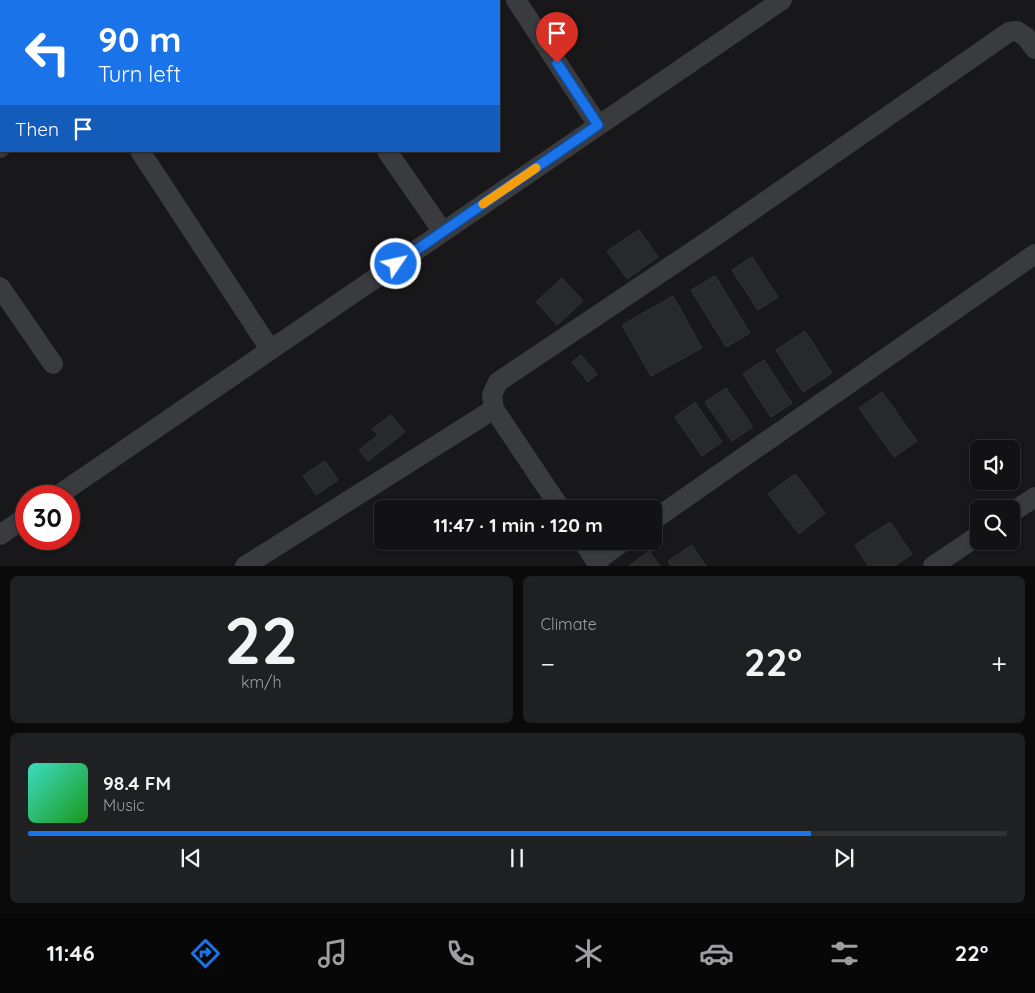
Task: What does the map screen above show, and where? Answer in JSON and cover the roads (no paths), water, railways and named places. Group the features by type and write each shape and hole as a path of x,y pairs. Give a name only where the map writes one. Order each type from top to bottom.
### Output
{"street":[{"path":"516,0 598,125"},
{"path":"72,485 782,0"},
{"path":"555,500 494,409 492,395 498,382 714,237 1008,32 1017,31 1026,37 1035,49"},
{"path":"141,152 270,349"},
{"path":"388,152 443,232"},
{"path":"662,514 1035,254"},
{"path":"0,287 53,364"},
{"path":"245,566 494,409"},
{"path":"1020,507 1035,497"},
{"path":"0,535 15,525"},
{"path":"933,566 970,541"},
{"path":"589,550 598,563 613,550"}]}
